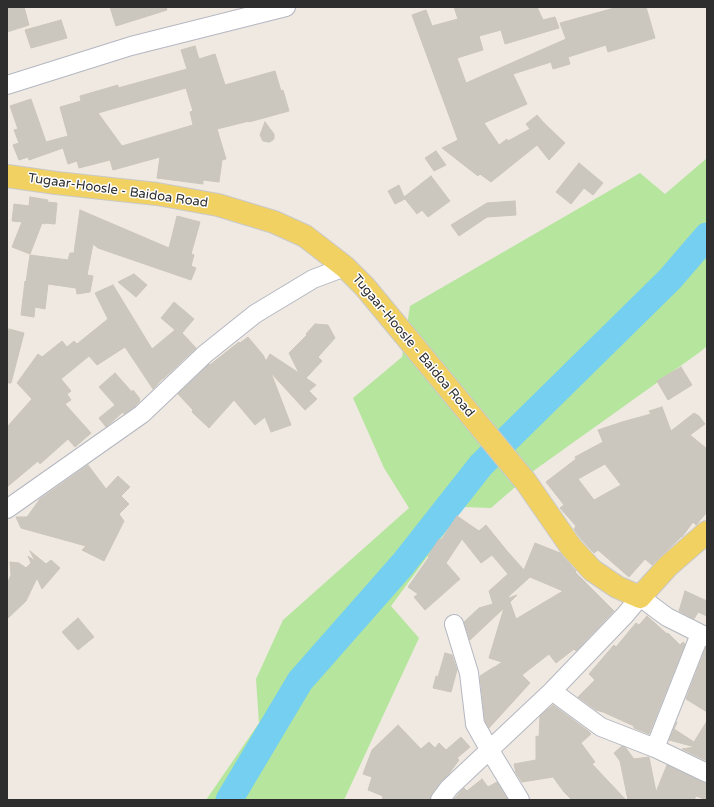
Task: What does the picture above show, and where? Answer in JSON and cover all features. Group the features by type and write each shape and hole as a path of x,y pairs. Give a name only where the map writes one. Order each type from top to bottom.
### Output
{"main road":[{"name":"Tugaar-Hoosle - Baidoa Road","path":"7,176 157,194 218,205 274,222 305,236 345,267 365,287 526,482 571,547 592,570 617,587 640,597"},
{"path":"640,597 668,566 707,532"}],"street":[{"path":"7,85 131,46 286,7"},
{"path":"7,510 142,414 205,354 255,314 313,279 345,267"},
{"path":"440,800 449,788 489,749 552,691 625,615 640,597 667,617 703,636 655,748"},
{"path":"454,624 469,673 475,724 520,800"},
{"path":"552,691 601,727 655,748 707,773"}],"green space":[{"path":"707,158 707,346 536,469 491,508 464,507 391,606 419,638 344,800 206,800 259,723 256,679 283,620 409,508 384,468 353,398 402,357 410,306 640,173 665,194"}],"building":[{"path":"7,7 24,7 29,25 7,32"},
{"path":"110,7 166,7 167,10 116,26"},
{"path":"454,7 537,7 543,20 555,17 559,28 505,44 501,30 479,36 483,50 457,58 466,83 566,39 560,23 618,7 646,7 655,38 608,52 606,45 568,57 570,64 553,69 551,62 513,74 527,104 484,123 499,145 507,139 508,141 530,129 526,124 537,115 565,143 549,160 537,145 491,182 480,174 478,176 442,148 458,140 412,15 426,10 432,26 458,19"},
{"path":"61,20 67,38 31,48 25,30"},
{"path":"195,46 199,59 215,54 225,85 275,71 281,91 283,90 289,111 217,129 226,159 222,160 219,182 203,180 203,184 157,178 160,157 113,170 110,160 79,168 77,161 68,164 63,148 29,160 28,157 19,160 13,145 19,143 14,130 18,129 10,106 31,99 46,142 68,136 60,107 81,101 80,96 118,85 118,88 187,69 181,50","holes":["186,88 193,111 190,112 193,125 122,146 98,113"]},
{"path":"265,122 274,134 274,139 270,142 263,141 260,135"},
{"path":"436,151 446,165 434,171 425,158"},
{"path":"579,163 603,183 593,195 584,188 571,204 556,192"},
{"path":"431,176 450,201 428,217 422,210 417,214 405,199 395,204 388,191 399,185 404,197"},
{"path":"30,197 57,203 55,224 42,223 30,254 12,247 22,222 12,221 14,204 29,206"},
{"path":"515,201 516,215 487,217 459,236 451,225 487,203"},
{"path":"80,210 169,248 177,216 200,222 191,254 194,255 191,266 196,268 191,280 98,248 93,244 87,275 93,276 90,292 77,294 76,288 48,284 45,309 35,307 34,317 21,315 30,255 68,260 70,253 74,253"},
{"path":"134,274 147,285 136,297 118,282"},
{"path":"113,285 152,349 175,330 161,318 174,302 194,319 182,333 196,348 153,389 125,347 97,365 89,356 61,379 71,391 67,394 71,400 65,404 91,433 75,447 68,439 40,464 38,461 7,487 7,427 32,399 17,383 38,354 42,357 62,341 67,347 74,341 77,344 108,319 95,293"},
{"path":"315,324 328,325 335,338 318,357 322,361 306,378 316,385 309,391 317,399 305,410 271,373 291,425 271,432 265,417 255,425 234,400 209,428 192,412 193,410 178,394 209,364 210,365 239,342 240,343 248,337 266,361 270,354 299,373 289,353 307,335 306,334"},
{"path":"9,329 24,333 11,383 7,383 7,337"},
{"path":"681,367 692,385 668,400 657,381"},
{"path":"115,373 132,392 133,390 140,401 124,414 123,412 106,427 99,418 115,405 99,387"},
{"path":"662,407 671,431 694,413 699,416 705,424 690,435 707,449 707,512 696,525 693,522 682,537 652,565 645,559 629,577 598,550 594,553 581,539 574,529 576,526 560,508 564,505 546,482 576,459 575,457 603,442 598,430 651,414 649,411","holes":["605,464 621,485 594,500 578,479"]},
{"path":"88,465 106,489 118,476 130,487 121,496 129,504 119,514 124,521 104,561 82,550 86,546 21,528 16,517 27,517 40,499"},
{"path":"457,516 479,531 486,525 524,570 535,543 560,553 576,571 575,572 614,611 576,651 574,649 556,663 549,654 522,675 530,683 489,728 485,721 480,676 502,662 489,658 504,608 470,640 464,622 479,608 493,604 489,591 508,574 492,555 481,563 462,539 446,563 460,579 425,610 414,597 418,594 408,587 429,557 428,556 439,539 441,540","holes":["530,577 563,591 516,619 510,602 517,595 508,597"]},
{"path":"30,551 46,564 51,560 60,568 42,589 37,578 26,601 7,619 7,584 11,575 10,562 19,563 26,568 31,563 28,556 35,561"},
{"path":"685,591 707,601 707,616 698,612 694,619 679,611"},
{"path":"647,616 680,645 683,642 685,644 649,734 596,710 578,697 595,680 589,674 614,645 616,647 636,623 639,625"},
{"path":"78,618 94,637 78,650 62,632"},
{"path":"707,647 707,712 686,699"},
{"path":"445,653 452,655 457,670 451,692 433,688"},
{"path":"553,705 591,734 581,743 595,762 592,764 626,800 572,800 553,777 522,782 516,773 514,764 536,760 536,736 539,737 540,716"},
{"path":"707,721 707,761 682,749 695,747 669,740 677,722 674,729 694,742"},
{"path":"398,725 421,749 429,742 435,748 439,743 446,750 461,737 470,747 457,758 459,760 432,794 430,800 382,800 383,796 368,790 372,777 363,774 372,750"},
{"path":"622,746 625,747 634,759 649,757 656,792 667,765 707,783 707,800 696,796 694,800 628,800 620,761 614,753"},
{"path":"482,779 488,787 497,782 508,800 453,800 464,788 467,791"}],"waterway":[{"path":"229,800 300,681 403,564 481,465 670,279 707,236"}]}
